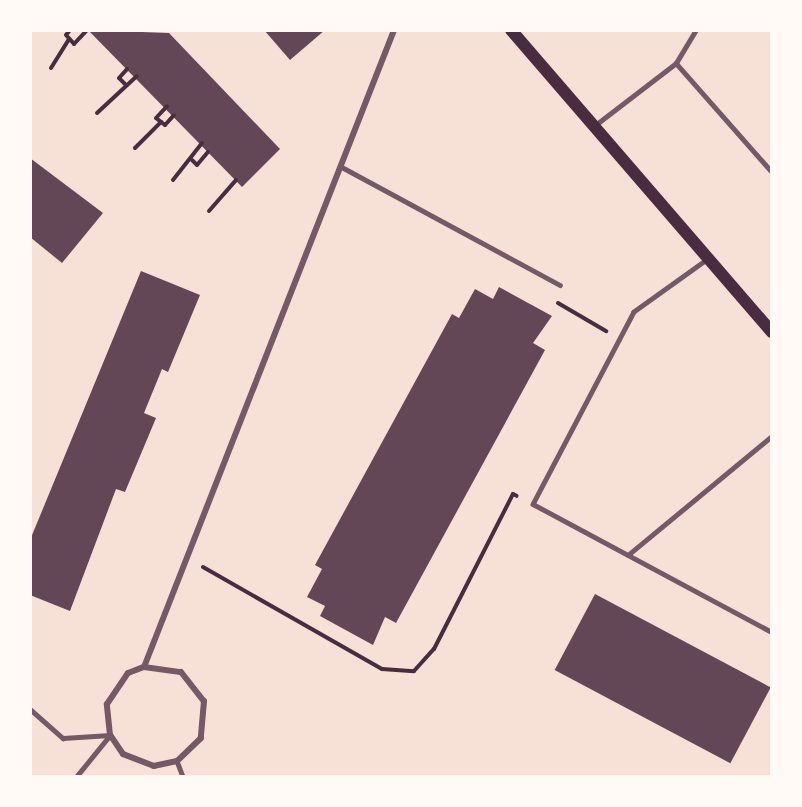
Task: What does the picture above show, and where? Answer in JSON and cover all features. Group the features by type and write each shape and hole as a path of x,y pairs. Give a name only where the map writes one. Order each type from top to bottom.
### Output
{"main road":[{"path":"511,30 772,332"}],"street":[{"path":"144,667 181,672 204,701 201,738 177,761 138,763 110,735 107,704 114,688 144,667 394,30"}],"lane":[{"path":"594,126 676,63 696,30"},
{"path":"676,63 772,172"},
{"path":"340,166 560,285"},
{"path":"708,259 634,312 533,504 772,632"},
{"path":"628,555 772,436"},
{"path":"30,709 63,738 110,735"},
{"path":"76,777 110,735"},
{"path":"177,761 183,777"}],"path":[{"path":"70,30 66,35 74,44 87,30"},
{"path":"51,68 69,39"},
{"path":"128,69 119,78 127,87 137,76"},
{"path":"97,113 125,84"},
{"path":"167,105 156,118 165,125 174,115"},
{"path":"135,148 161,122"},
{"path":"202,142 190,156 192,160 198,165 208,152"},
{"path":"173,180 192,160"},
{"path":"209,211 236,180"},
{"path":"551,299 620,339"},
{"path":"187,558 382,669 414,671 434,649 513,494 533,504"}],"building":[{"path":"88,30 169,33 280,149 242,187"},
{"path":"264,30 325,30 290,60"},
{"path":"30,158 103,213 62,263 30,237"},
{"path":"141,271 200,295 168,372 162,369 144,413 156,418 125,492 116,489 70,611 30,595 30,540"},
{"path":"499,287 552,316 533,343 545,350 396,623 385,617 373,645 320,616 325,606 307,597 322,569 315,565 452,314 459,318 475,289 493,299"},
{"path":"595,594 771,687 730,763 555,670"}]}
